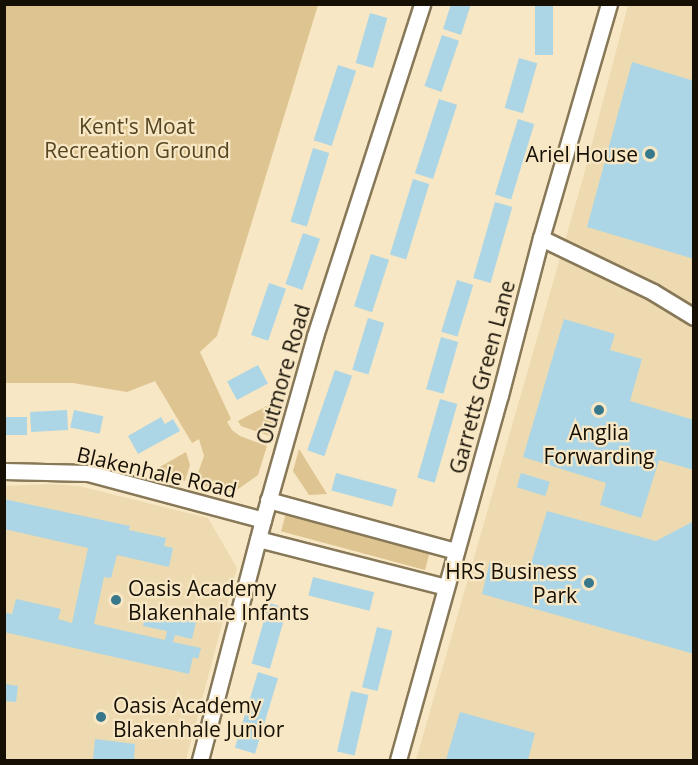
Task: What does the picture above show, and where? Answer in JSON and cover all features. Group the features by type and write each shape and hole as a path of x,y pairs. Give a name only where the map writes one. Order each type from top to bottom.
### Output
{"street":[{"name":"Outmore Road","path":"200,760 268,500 315,336 422,4"},
{"name":"Garretts Green Lane","path":"398,760 541,238 609,4"},
{"path":"541,238 653,292 693,317"},
{"name":"Blakenhale Road","path":"4,471 56,470 88,473 263,520"},
{"path":"268,500 456,551"},
{"path":"258,539 446,587"}],"shaded area":[{"path":"628,5 693,5 693,760 416,760 583,178"},
{"name":"Oasis Academy Blakenhale Infants","path":"50,484 79,486 208,518 237,568 186,760 5,760 4,486"}],"green space":[{"name":"Kent's Moat Recreation Ground","path":"4,5 318,5 217,336 200,352 231,419 227,422 232,430 240,436 267,446 258,475 234,492 194,484 204,456 199,439 192,443 155,381 127,392 73,383 5,383"},
{"path":"284,397 270,436 241,426 238,421"},
{"path":"299,449 327,494 309,495 293,471"},
{"path":"186,452 190,465 185,481 151,472"},
{"path":"286,513 430,552 425,570 281,531"}],"building":[{"path":"451,4 471,4 461,35 443,29"},
{"path":"535,4 553,4 553,55 535,55"},
{"path":"370,13 387,18 373,68 356,63"},
{"path":"442,35 459,41 441,92 424,86"},
{"path":"519,58 537,63 523,113 505,108"},
{"name":"Ariel House","path":"632,62 694,81 694,259 587,227"},
{"path":"338,65 356,71 332,146 314,140"},
{"path":"439,99 457,105 433,179 415,173"},
{"path":"518,119 534,124 511,200 495,195"},
{"path":"313,148 329,153 307,227 290,222"},
{"path":"413,179 429,184 406,260 390,255"},
{"path":"495,202 512,207 491,283 473,278"},
{"path":"303,233 320,239 302,290 285,284"},
{"path":"371,254 389,260 372,312 354,306"},
{"path":"457,280 473,285 457,337 441,332"},
{"path":"269,283 286,289 268,341 251,335"},
{"path":"368,318 384,323 368,375 352,370"},
{"name":"Anglia Forwarding","path":"564,319 615,334 610,350 642,359 630,401 694,420 694,470 659,460 641,518 600,505 606,483 523,457"},
{"path":"441,337 458,342 443,394 426,389"},
{"path":"258,365 268,384 237,400 227,381"},
{"path":"335,370 352,376 324,456 307,450"},
{"path":"440,399 457,404 435,483 417,478"},
{"path":"67,410 68,430 31,432 30,412"},
{"path":"74,410 103,416 100,434 70,428"},
{"path":"4,417 27,417 27,435 4,435"},
{"path":"161,417 165,424 173,419 180,431 138,454 128,436"},
{"path":"336,473 397,489 392,507 331,490"},
{"path":"521,473 550,482 545,496 517,487"},
{"path":"4,499 130,526 129,530 166,538 164,546 173,548 169,567 117,555 111,578 104,577 94,624 165,640 167,631 143,626 146,611 196,622 192,639 175,635 173,642 201,648 198,659 193,657 189,674 4,632 6,613 12,614 16,599 61,609 58,619 72,623 88,548 4,529"},
{"name":"HRS Business Park","path":"547,511 656,541 694,521 694,654 482,594 490,561 528,573"},
{"path":"313,577 374,592 370,611 308,595"},
{"path":"269,603 287,608 270,669 252,664"},
{"path":"377,627 393,631 378,691 362,687"},
{"path":"258,672 278,678 255,754 235,748"},
{"path":"4,684 18,686 16,702 4,701"},
{"path":"351,691 369,695 355,755 337,751"},
{"path":"460,712 535,733 528,760 446,760"},
{"path":"95,739 135,744 134,760 93,760"}],"place":[{"name":"Ariel House","path":"650,154"},
{"name":"Anglia Forwarding","path":"599,410"},
{"name":"HRS Business Park","path":"589,583"},
{"name":"Oasis Academy Blakenhale Infants","path":"116,600"},
{"name":"Oasis Academy Blakenhale Junior","path":"101,717"}]}
